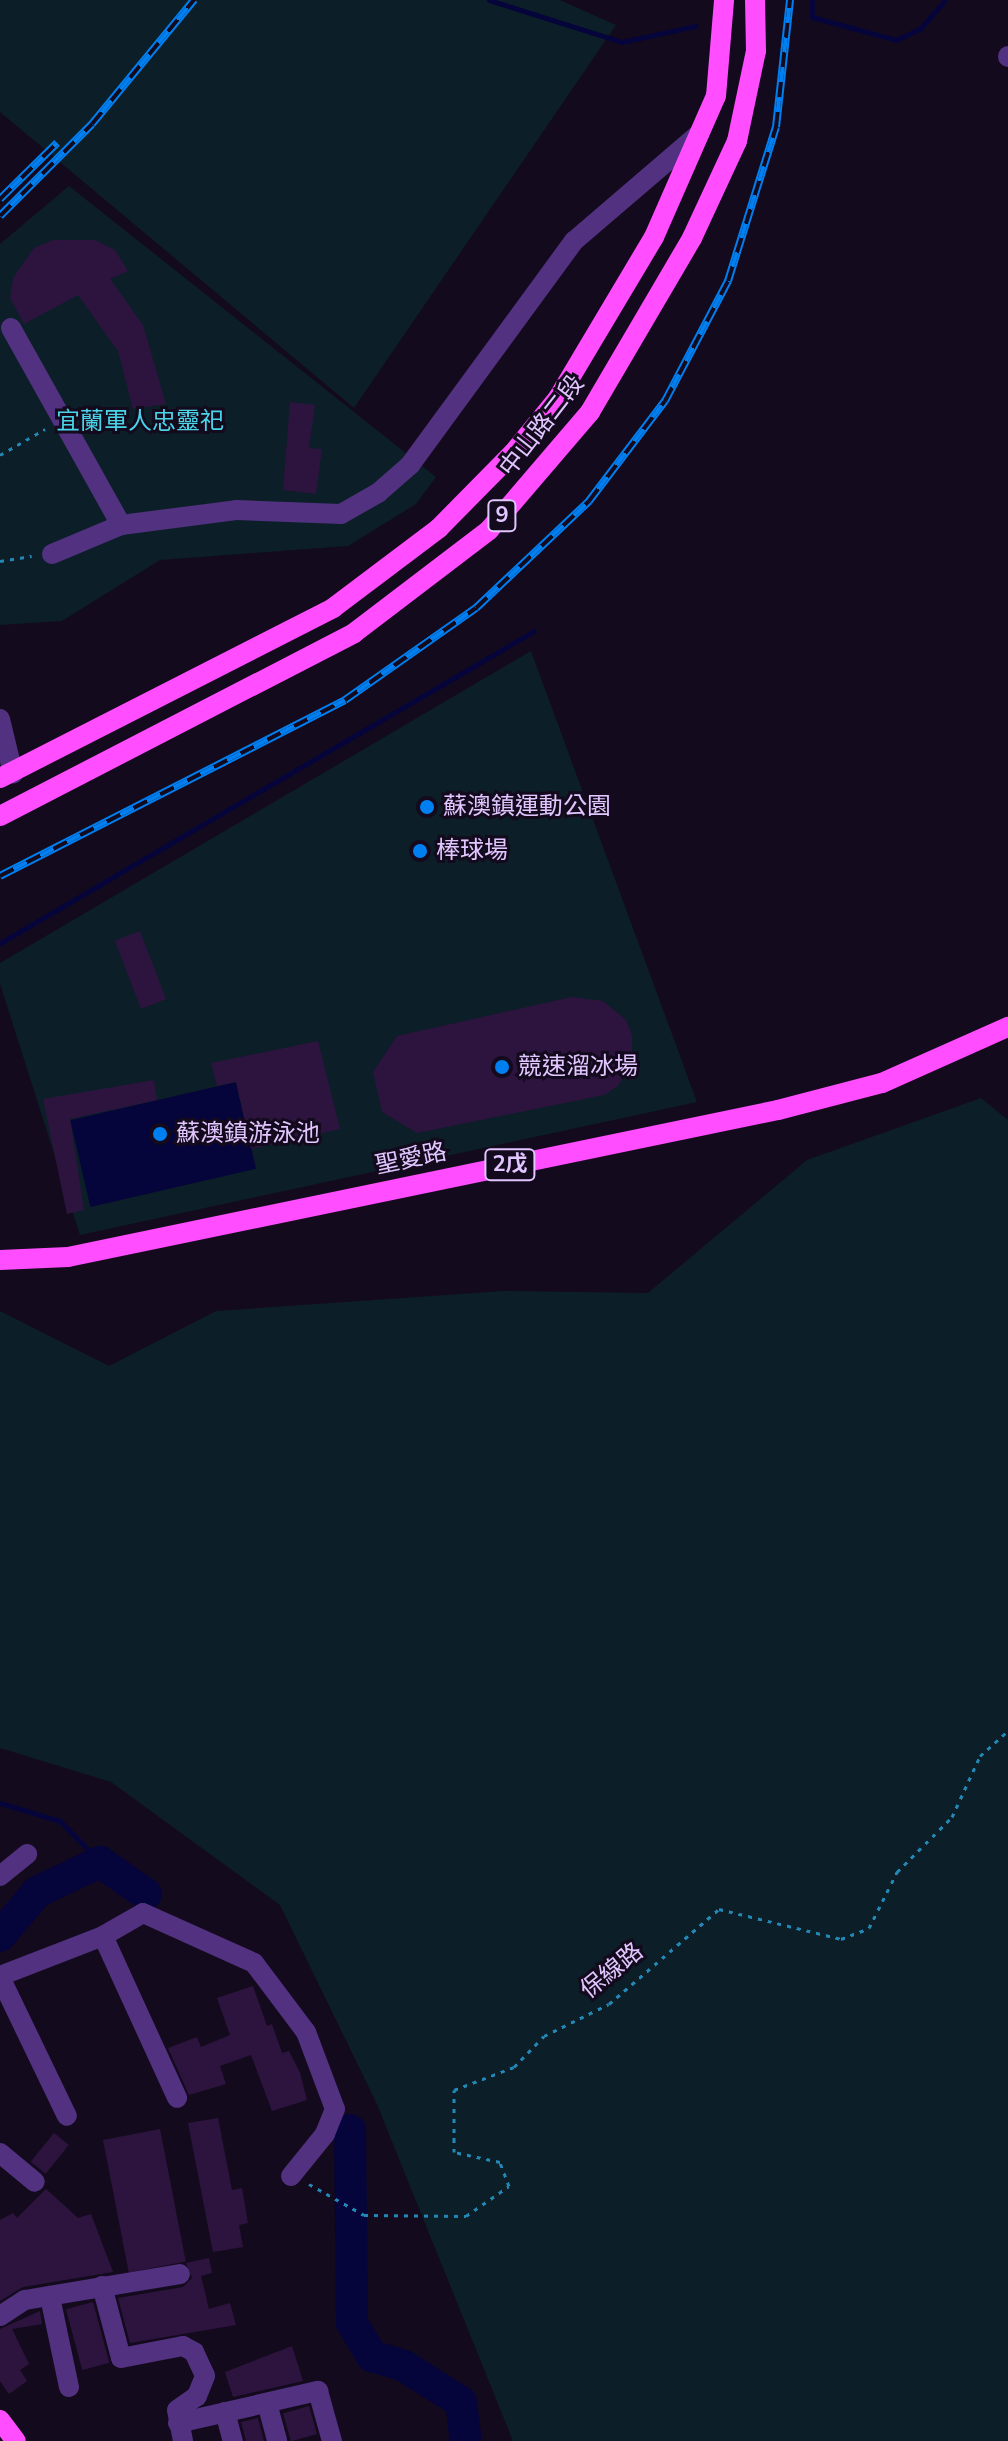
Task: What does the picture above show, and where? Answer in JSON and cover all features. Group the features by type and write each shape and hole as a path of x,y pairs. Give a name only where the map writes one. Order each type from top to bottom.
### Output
{"main road":[{"name":"中山路二段","path":"6,776 301,628 439,528 558,398 654,237 716,96 724,0"},
{"name":"中山路二段","path":"0,816 354,633 489,530 590,412 692,238 737,141 756,51 755,0"},
{"path":"702,132 737,141"},
{"name":"聖愛路","path":"0,1260 68,1257 778,1110 882,1083 1008,1027"},
{"path":"0,2420 16,2441"}],"street":[{"path":"52,554 121,525 236,510 341,514 378,493 410,465 574,241 702,132"},
{"path":"11,328 121,525"},
{"path":"0,719 6,776"},
{"path":"0,1876 27,1854"},
{"path":"67,2116 0,1976 103,1936 143,1913 254,1963 283,1995 329,2081 335,2109 325,2134 291,2176"},
{"path":"103,1936 177,2098"},
{"path":"0,2153 35,2182"},
{"path":"0,2316 25,2300 180,2274"},
{"path":"102,2286 121,2358 183,2346 194,2352 205,2376 197,2396 177,2410 180,2432 225,2412 318,2391 332,2441"},
{"path":"50,2297 69,2387"},
{"path":"267,2403 277,2441"},
{"path":"225,2412 233,2441"}],"path":[{"path":"0,455 62,419"},
{"path":"0,561 52,554"},
{"name":"保線路","path":"291,2176 364,2215 466,2216 509,2186 500,2162 454,2152 454,2090 514,2067 544,2036 609,2004 719,1909 841,1939 869,1928 897,1872 952,1817 980,1756 1008,1731"}],"green space":[{"path":"0,0 560,0 616,25 354,408 0,112"},
{"name":"宜蘭軍人忠靈祀","path":"69,186 436,477 416,504 348,546 160,560 62,621 0,625 0,244"},
{"name":"蘇澳鎮運動公園","path":"531,651 697,1102 80,1235 0,984 0,963"},
{"path":"981,1098 1008,1120 1008,2441 513,2441 376,2102 280,1905 111,1782 0,1748 0,1311 109,1366 216,1311 504,1291 648,1293 807,1160"}],"shaded area":[{"name":"蘇澳鎮游泳池","path":"236,1082 256,1169 90,1207 70,1120"}],"building":[{"path":"53,240 95,240 115,250 128,271 110,279 143,325 166,404 133,409 118,351 78,295 24,324 10,298 13,278 34,248"},
{"path":"290,402 315,405 309,448 322,449 316,494 283,490"},
{"path":"140,931 166,999 141,1009 115,941"},
{"name":"競速溜冰場","path":"572,997 603,1001 626,1020 632,1035 632,1061 618,1086 604,1095 417,1133 382,1112 373,1072 397,1036"},
{"path":"318,1041 340,1129 251,1149 236,1082 217,1086 211,1063"},
{"path":"154,1080 157,1100 70,1119 84,1210 67,1214 43,1099"},
{"path":"253,1986 267,2026 272,2024 282,2053 289,2051 300,2073 307,2100 272,2111 251,2055 220,2066 226,2084 189,2095 168,2048 197,2037 201,2047 230,2035 217,1998"},
{"path":"218,2118 232,2190 242,2188 248,2223 239,2225 243,2247 213,2252 188,2123"},
{"path":"160,2129 186,2262 129,2273 103,2140"},
{"path":"54,2133 69,2145 45,2174 31,2162"},
{"path":"46,2189 78,2218 91,2214 113,2272 23,2287 0,2301 0,2220 13,2213 17,2218"},
{"path":"209,2258 212,2273 201,2276 209,2309 230,2303 236,2325 130,2343 118,2298 183,2287 192,2278 186,2263"},
{"path":"93,2302 109,2363 82,2370 66,2309"},
{"path":"40,2311 42,2324 12,2329 29,2364 20,2370 27,2381 9,2394 0,2381 0,2329"},
{"path":"292,2346 303,2381 233,2397 225,2372"},
{"path":"309,2406 317,2434 291,2441 283,2413"},
{"path":"258,2418 264,2441 246,2441 241,2422"}],"waterway":[{"path":"489,0 622,42 695,26"},
{"path":"812,0 812,17 896,40 920,29 945,0"},
{"path":"0,943 534,631"},
{"path":"0,1803 60,1821 100,1862"},
{"path":"0,1936 37,1892 100,1862 146,1894"},
{"path":"350,2130 352,2323 372,2356 404,2366 461,2402 465,2436"}],"railway":[{"path":"0,216 92,124 194,0"},
{"path":"0,876 345,700 476,608 589,501 665,401 728,281 776,127 790,0"},
{"path":"0,199 57,143"}],"place":[{"name":"蘇澳鎮運動公園","path":"427,807"},
{"name":"棒球場","path":"420,851"},
{"name":"競速溜冰場","path":"502,1067"},
{"name":"蘇澳鎮游泳池","path":"160,1134"}]}
